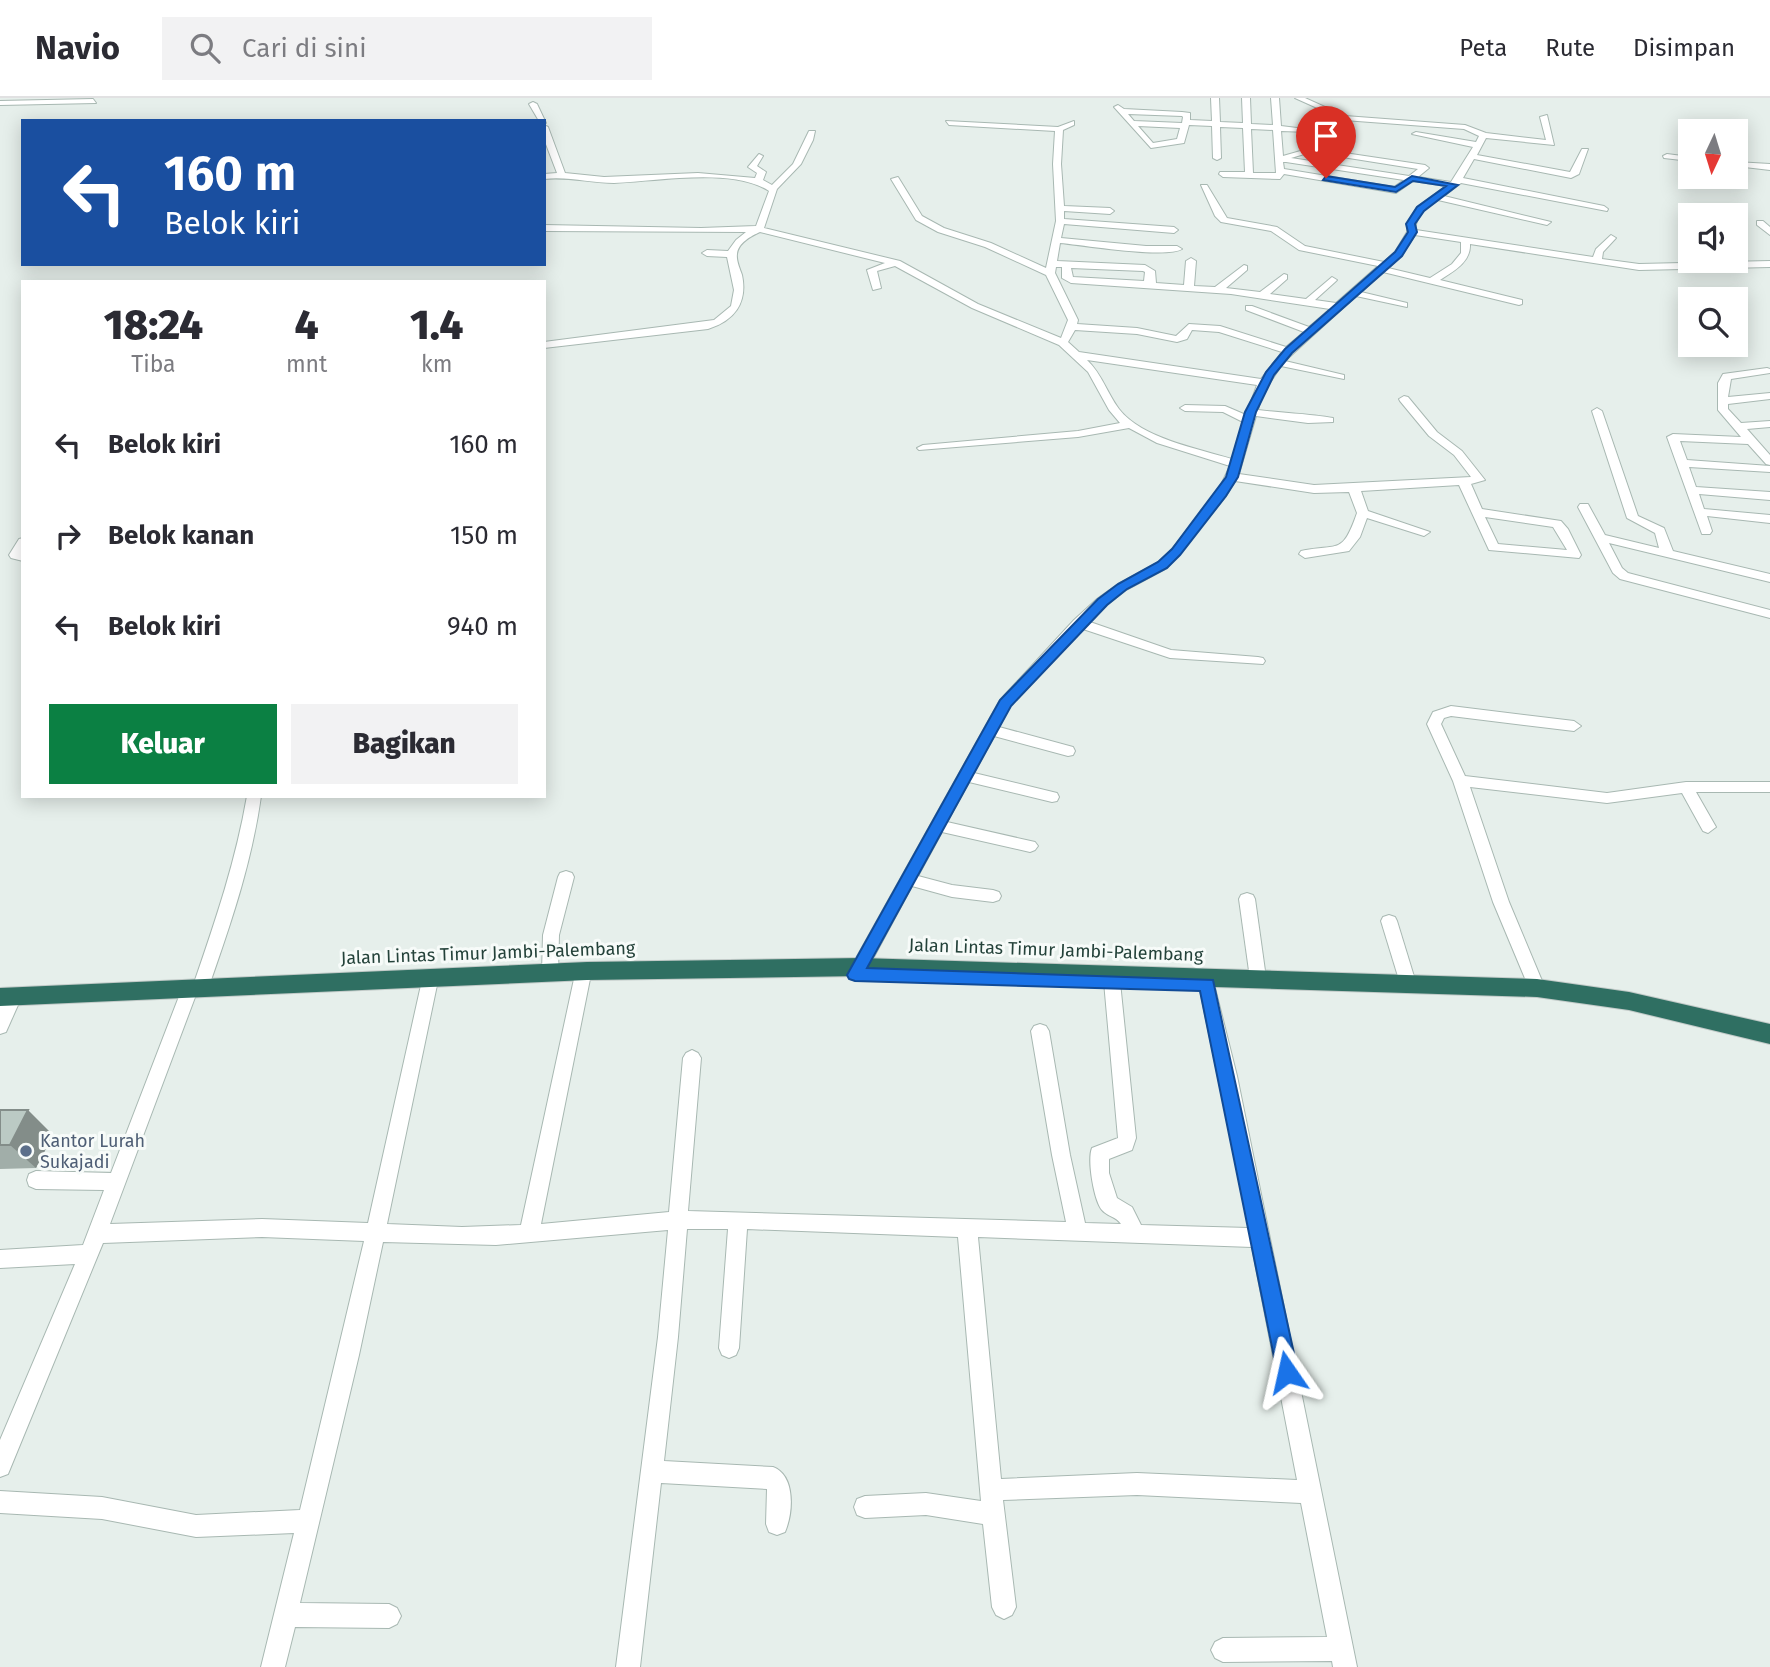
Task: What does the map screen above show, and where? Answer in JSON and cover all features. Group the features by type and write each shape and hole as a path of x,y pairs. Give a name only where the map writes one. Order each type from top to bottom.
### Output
{"highway":[{"name":"Jalan Lintas Timur Jambi-Palembang","path":"3,1003 193,989 550,972 858,971 1258,978 1537,988 1629,1001 1770,1034"},
{"name":"Jalan Lintas Timur Jambi-Palembang","path":"193,989 429,985 858,971 1111,982 1391,989 1552,998 1586,1002 1770,1041"}],"street":[{"path":"1215,98 1217,158"},
{"path":"1246,98 1249,176"},
{"path":"1223,174 1277,178 1280,159 1275,98"},
{"path":"1299,98 1309,115 1311,150"},
{"path":"0,103 93,101"},
{"path":"533,104 542,119"},
{"path":"1120,109 1187,116 1181,141 1152,146 1130,123 1120,109"},
{"path":"1130,123 1276,127 1309,115 1465,127 1484,135 1551,143 1544,117"},
{"path":"949,123 1059,129 1071,123"},
{"path":"1059,129 1057,164 1060,220 1052,269 1073,320 1063,343"},
{"path":"546,132 561,173"},
{"path":"546,345 708,327 724,321 735,310 739,287 732,254 739,241 759,229 773,196 773,188 799,160 812,133"},
{"path":"1416,134 1478,145"},
{"path":"858,971 1005,703 1079,623 1122,587 1163,565 1211,509 1234,470 1263,383 1288,351 1398,254 1412,232 1411,224 1420,209 1456,183 1474,157 1484,135"},
{"path":"1280,159 1311,150 1424,168 1396,190 1280,171"},
{"path":"1474,157 1547,158 1575,174 1585,151"},
{"path":"758,181 762,172 752,167 759,156"},
{"path":"1667,156 1678,157"},
{"path":"1280,159 1456,183 1604,209"},
{"path":"1748,165 1770,167"},
{"path":"546,177 561,173 612,180 681,176 758,181 773,188"},
{"path":"895,179 919,218 941,230 1052,269 1066,264 1146,268 1150,271 1150,284"},
{"path":"1204,187 1219,216 1224,220 1274,229 1302,248 1519,302"},
{"path":"1437,197 1547,222"},
{"path":"1059,208 1110,211"},
{"path":"1060,220 1174,230"},
{"path":"1760,223 1770,232"},
{"path":"546,228 692,231 759,229 864,252 897,263 975,306 1063,343 1091,370 1114,410 1130,425 1161,442 1234,470 1314,489 1479,480 1458,453 1433,434 1404,400"},
{"path":"1412,232 1597,261 1656,267 1770,264"},
{"path":"1432,281 1455,266 1466,253 1465,239"},
{"path":"1597,261 1599,251 1611,239"},
{"path":"1058,240 1146,250 1177,249"},
{"path":"707,253 732,254"},
{"path":"1189,288 1188,273 1196,262"},
{"path":"876,288 873,270 897,263"},
{"path":"1066,264 1067,278 1217,290 1340,306"},
{"path":"1106,266 1107,282"},
{"path":"1217,290 1244,268"},
{"path":"1261,296 1284,277"},
{"path":"1308,302 1332,280"},
{"path":"1355,293 1404,304"},
{"path":"1249,308 1310,331"},
{"path":"1072,327 1137,331 1177,339 1183,337 1189,327 1206,326 1288,351"},
{"path":"1077,355 1263,383"},
{"path":"1279,363 1340,377"},
{"path":"1767,371 1727,376 1723,383 1723,411 1751,441 1766,452 1770,462"},
{"path":"1723,401 1770,396"},
{"path":"1185,408 1225,410 1250,416 1329,419"},
{"path":"1597,411 1633,518 1660,531 1667,553"},
{"path":"1737,427 1770,424"},
{"path":"923,448 1078,434 1130,425"},
{"path":"1706,531 1673,437 1751,441"},
{"path":"1683,463 1770,469"},
{"path":"1464,482 1479,512 1488,542 1493,547 1575,555 1557,524 1479,512"},
{"path":"1305,554 1342,550 1350,546 1363,513 1354,488"},
{"path":"1692,490 1770,496"},
{"path":"1584,508 1617,570 1624,576 1770,614"},
{"path":"1701,512 1770,519"},
{"path":"1363,513 1424,532"},
{"path":"1602,538 1770,578"},
{"path":"21,545 15,555 21,556"},
{"path":"1079,623 1170,654 1258,661"},
{"path":"1537,988 1500,902 1460,781 1434,724 1438,715 1451,711 1574,726"},
{"path":"990,730 1068,751"},
{"path":"964,776 1052,797"},
{"path":"1460,781 1607,797 1686,787 1770,787"},
{"path":"1686,787 1708,827"},
{"path":"0,1466 89,1254 233,894 248,835 254,798"},
{"path":"937,825 1030,846"},
{"path":"550,972 551,935 566,877"},
{"path":"908,879 952,891 993,896"},
{"path":"1247,899 1258,978"},
{"path":"1389,921 1408,983"},
{"path":"529,1234 582,979"},
{"path":"1111,982 1127,1138 1125,1144 1099,1154 1098,1162 1109,1205 1125,1213 1136,1234"},
{"path":"273,1667 349,1355 429,985"},
{"path":"1207,985 1343,1658 1223,1650"},
{"path":"0,1027 3,1003"},
{"path":"1040,1031 1061,1155 1078,1233"},
{"path":"628,1667 668,1337 692,1058"},
{"path":"36,1180 117,1182"},
{"path":"97,1234 263,1228 500,1237 676,1220 738,1220 1260,1238"},
{"path":"729,1348 738,1220"},
{"path":"967,1227 990,1490 1004,1606"},
{"path":"0,1259 89,1254"},
{"path":"651,1471 773,1478 779,1487 777,1524"},
{"path":"990,1490 1137,1485 1310,1492"},
{"path":"0,1502 102,1508 196,1526 307,1521"},
{"path":"865,1507 926,1504 993,1514"},
{"path":"285,1615 389,1616"}],"building":[{"path":"0,1110 28,1110 10,1145 0,1145"}],"place":[{"name":"Kantor Lurah Sukajadi","path":"26,1151"}],"route":[{"path":"1287,1372 1228,1076 1207,985 855,975 1005,703 1102,602 1122,587 1163,565 1176,552 1194,526 1211,509 1232,477 1257,395 1269,374 1288,351 1398,254 1412,232 1411,224 1420,209 1454,185 1412,178 1396,190 1326,178"}]}
